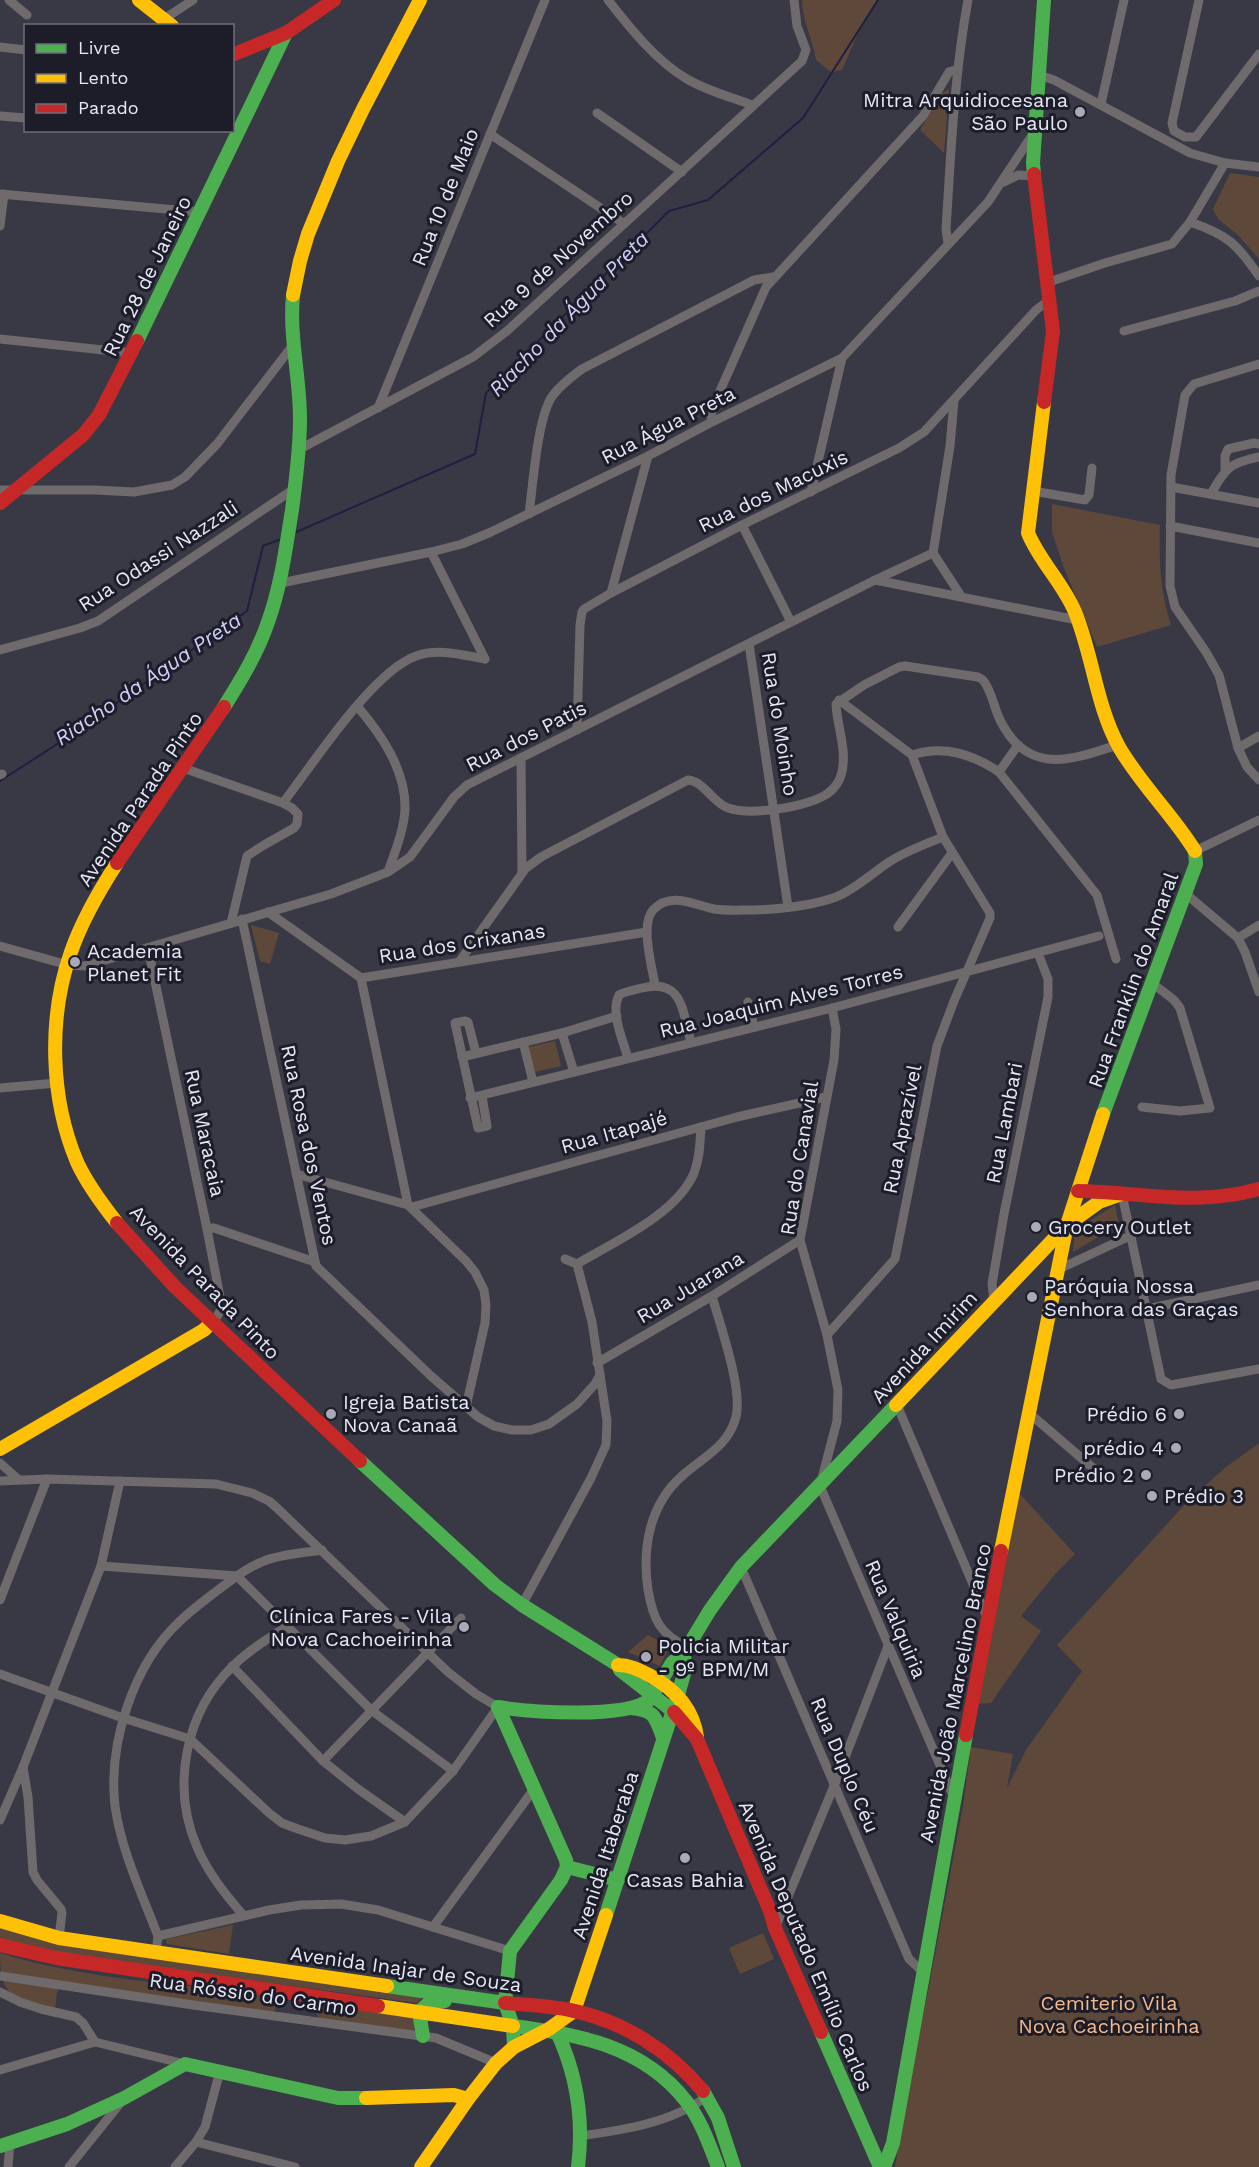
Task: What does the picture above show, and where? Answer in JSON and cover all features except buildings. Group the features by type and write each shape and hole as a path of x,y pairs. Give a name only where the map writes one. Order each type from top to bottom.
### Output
{"main road":[{"path":"139,0 168,22"},
{"path":"234,54 286,33 334,0"},
{"name":"Avenida Parada Pinto","path":"420,0 404,35 351,129 313,219 299,263 293,295 293,345 299,392 298,450 281,583 262,639 251,662 231,696 105,881 80,928 59,1000 56,1028 57,1083 71,1149 79,1167 105,1206 134,1243 212,1322 495,1585 522,1605 618,1665 673,1710"},
{"name":"Rua Franklin do Amaral","path":"1044,0 1033,152 1053,327 1028,528 1029,537 1067,596 1077,620 1104,716 1117,745 1195,851 1196,864 1102,1117 1067,1225"},
{"name":"Rua 28 de Janeiro","path":"0,503 7,490 93,425 132,353 286,33"},
{"name":"Avenida Imirim","path":"653,1694 672,1662 686,1650 710,1610 741,1567 1067,1225 1098,1202 1122,1194 1213,1199 1234,1197 1259,1190"},
{"path":"1078,1191 1122,1194"},
{"name":"Avenida João Marcelino Branco","path":"882,2167 893,2143 987,1618 1067,1225"},
{"path":"0,1449 204,1330 212,1322"},
{"name":"Avenida Imirim","path":"673,1710 685,1670 686,1650"},
{"name":"Avenida Parada Pinto","path":"618,1665 625,1664 635,1667 661,1681 678,1695"},
{"path":"628,1708 635,1694 636,1681"},
{"path":"628,1708 644,1704 653,1694"},
{"name":"Avenida Deputado Emílio Carlos","path":"678,1695 688,1707 696,1727 697,1739"},
{"path":"498,1707 543,1712 645,1709 655,1715 662,1743 677,1733 687,1734 697,1739"},
{"path":"498,1707 566,1860 567,1867 561,1880 510,1951 505,2003 513,2026 514,2047"},
{"name":"Avenida Deputado Emílio Carlos","path":"673,1710 697,1739 776,1928 882,2167"},
{"name":"Avenida Itaberaba","path":"574,2011 673,1710"},
{"path":"567,1867 618,1880"},
{"name":"Avenida Inajar de Souza","path":"0,1921 58,1938 574,2011 616,2026 651,2043 678,2065 706,2097 723,2129 734,2167"},
{"name":"Avenida Inajar de Souza","path":"0,1945 56,1958 553,2030 585,2037 641,2059 666,2078 692,2108 702,2125 718,2167"},
{"path":"423,2036 419,2012 427,2002 456,2001 464,1997"},
{"path":"421,2167 496,2063 514,2047 553,2030 574,2011"},
{"path":"553,2030 572,2066"},
{"path":"578,2167 579,2112 572,2066 574,2049 585,2037"},
{"path":"5,2144 67,2124 124,2098 185,2064 338,2098 454,2095 468,2099"}],"street":[{"path":"9,0 27,15"},
{"path":"168,22 193,0"},
{"name":"Rua 10 de Maio","path":"378,408 545,0"},
{"path":"608,0 642,40 669,66 688,79 752,105"},
{"name":"Rua 9 de Novembro","path":"298,450 473,357 491,344 682,172 802,61 806,50 797,26 794,0"},
{"path":"948,244 946,229 958,69 968,0"},
{"path":"1101,104 1124,0"},
{"path":"1199,0 1172,123 1174,131 1190,139 1196,137 1259,54"},
{"path":"0,47 24,50"},
{"path":"711,422 712,409 766,287 923,116 949,72 958,69"},
{"path":"1039,75 1054,80 1101,104 1190,153 1225,163 1259,167"},
{"path":"597,113 682,172"},
{"path":"0,116 24,118"},
{"name":"Rua Água Preta","path":"281,583 462,544 648,456 711,422 842,358 988,202 1035,132"},
{"path":"490,134 623,223"},
{"path":"1047,283 1105,263 1172,244 1190,222 1225,163"},
{"path":"1001,183 1018,175 1034,176"},
{"path":"0,226 2,194 199,212"},
{"path":"1190,222 1213,230 1232,241 1259,276"},
{"path":"529,514 544,414 552,396 566,382 582,369 754,280 773,277"},
{"path":"1124,331 1235,301 1259,291"},
{"name":"Rua dos Macuxis","path":"577,730 580,617 584,609 742,525 899,448 924,432 1036,310 1049,300"},
{"path":"0,339 132,353"},
{"path":"7,490 134,492 172,485 185,477 217,444 293,345"},
{"path":"811,492 842,358"},
{"path":"1259,364 1194,384 1187,390 1171,475 1170,526 1171,597 1175,607 1219,675 1238,748 1247,767 1259,780"},
{"path":"954,400 950,446 933,553 961,596"},
{"path":"1225,470 1225,456 1228,449 1259,444"},
{"path":"611,593 648,456"},
{"path":"1211,494 1225,470 1240,461 1259,457"},
{"path":"1033,491 1085,500 1089,495 1092,468"},
{"path":"1171,487 1259,502"},
{"name":"Rua Odassi Nazzali","path":"0,650 98,621 294,489"},
{"path":"742,525 791,622"},
{"path":"1170,526 1259,543"},
{"path":"283,803 357,706 382,679 399,665 416,656 432,652 485,659 432,552"},
{"name":"Rua dos Patis","path":"0,946 68,965 85,966 331,894 388,872 410,857 459,791 791,622 933,553"},
{"path":"875,580 1077,620"},
{"name":"Rua do Moinho","path":"750,644 788,907"},
{"path":"459,962 522,872 541,857 688,780 697,782 718,803 727,808 754,811 774,809 820,798 837,784 842,775 843,740 836,706 839,700 864,685 905,666 978,678 986,683 1006,732 1018,745 1039,756 1064,760 1076,759 1117,745"},
{"path":"839,700 912,755 951,853 898,927"},
{"path":"357,706 384,741 398,773 403,792 405,808 388,872"},
{"path":"1238,748 1259,736"},
{"path":"999,772 1018,745"},
{"path":"912,755 926,751 966,754 999,772 1097,895 1116,959"},
{"path":"521,758 522,872"},
{"path":"183,768 283,803 298,814 297,824 286,834 247,856 231,923"},
{"path":"1195,851 1259,820"},
{"path":"655,985 647,932 648,918 658,906 671,901 683,900 714,909 757,910 788,907 837,896 855,887 905,852 943,837"},
{"name":"Rua Aprazível","path":"827,1335 895,1259 937,1046 967,971 989,924 990,913 951,853"},
{"path":"1186,894 1238,938 1259,992"},
{"name":"Rua dos Crixanas","path":"268,912 361,978 647,932"},
{"name":"Rua Rosa dos Ventos","path":"242,920 316,1266 478,1418 494,1426 512,1430 531,1430 549,1424 583,1397 600,1375"},
{"path":"1238,938 1259,925"},
{"name":"Rua Joaquim Alves Torres","path":"471,1098 832,1008 1099,936"},
{"name":"Rua Maracaia","path":"148,948 222,1307 212,1322"},
{"name":"Rua Lambari","path":"994,1301 992,1284 1004,1214 1048,997 1048,979 1038,953"},
{"path":"361,978 410,1206"},
{"path":"1142,1107 1180,1111 1210,1108 1180,1008 1174,1000 1152,983"},
{"path":"628,1058 617,1016 616,1004 619,995 655,985 673,990 678,997 691,1042"},
{"path":"748,1002 754,1027"},
{"name":"Rua do Canavial","path":"820,1486 837,1421 838,1390 827,1335 800,1240 836,1046 832,1008"},
{"path":"462,1057 562,1033 617,1016"},
{"path":"476,1053 468,1022 455,1023 477,1128 486,1127 482,1096"},
{"path":"562,1033 574,1072"},
{"path":"523,1042 533,1082"},
{"path":"0,1088 57,1083"},
{"name":"Rua Itapajé","path":"410,1206 784,1105 826,1097"},
{"path":"577,1264 652,1219 688,1186 698,1159 701,1127"},
{"path":"296,1173 410,1206 475,1272 484,1290 485,1323 466,1407"},
{"path":"1122,1194 1161,1379 1171,1385 1259,1369"},
{"path":"207,1228 214,1228 315,1262"},
{"path":"1059,1269 1132,1235"},
{"name":"Rua Juarana","path":"597,1362 712,1296 800,1240"},
{"path":"565,1259 577,1264"},
{"path":"522,1605 591,1478 606,1445 607,1421 600,1375 591,1322 577,1264"},
{"path":"1147,1309 1259,1285"},
{"path":"686,1650 672,1640 658,1621 650,1598 645,1560 647,1538 653,1517 663,1500 681,1477 716,1450 726,1439 737,1414 732,1369 712,1296"},
{"path":"897,1405 987,1618"},
{"path":"1029,1413 1107,1480"},
{"path":"828,1453 833,1458 843,1461"},
{"path":"0,1463 18,1479"},
{"path":"0,1600 46,1479"},
{"path":"0,1481 46,1479 216,1484 252,1493 269,1501 448,1672 476,1694 498,1707 453,1771 405,1822 371,1836 345,1840 325,1838 282,1823 268,1813 190,1739 123,1718 0,1674"},
{"path":"0,1821 101,1566 120,1481"},
{"name":"Rua Valquiria","path":"820,1486 954,1798"},
{"path":"156,1953 158,1936 132,1866 116,1807 115,1757 123,1718 142,1673 159,1645 178,1622 237,1576 264,1561 322,1550"},
{"path":"101,1566 237,1576 371,1710 453,1771"},
{"name":"Rua Duplo Céu","path":"741,1567 909,1959 923,1972"},
{"path":"323,1761 461,1618"},
{"path":"243,1916 215,1880 197,1847 186,1810 184,1788 186,1762 195,1722 215,1685 232,1666 288,1626"},
{"path":"776,1928 888,1646"},
{"path":"232,1666 323,1761 405,1822"},
{"path":"23,1767 28,1797 33,1872 36,1880 63,1913 58,1938"},
{"path":"433,1927 534,1789"},
{"path":"158,1936 301,1905 341,1904 378,1910 510,1951"},
{"name":"Rua Róssio do Carmo","path":"0,1976 193,2006 436,2038 496,2063"},
{"path":"0,1992 20,2002 76,2017 83,2023 95,2042"},
{"path":"0,2070 95,2042 185,2064"},
{"path":"175,2167 205,2127 220,2072"},
{"path":"580,2136 636,2126 692,2108 706,2097"},
{"path":"69,2167 124,2098"},
{"path":"196,2142 269,2164 294,2167"},
{"path":"5,2144 8,2167"}],"green space":[{"path":"802,0 877,0 861,26 842,70 831,72 816,60"},
{"path":"949,89 944,153 920,130 942,93"},
{"path":"1230,173 1259,177 1259,259 1238,235 1218,219 1213,209"},
{"path":"1052,504 1160,525 1161,575 1164,600 1171,625 1097,647 1064,568 1052,532"},
{"path":"251,925 279,933 270,964 260,961"},
{"path":"555,1041 561,1066 534,1072 528,1047"},
{"path":"1115,1205 1119,1225 1073,1252 1075,1230"},
{"name":"Cemiterio Vila Nova Cachoeirinha","path":"1259,1443 1259,2167 895,2167 910,2070 927,1997 963,1806 971,1747 1013,1754 1007,1788 1026,1750 1082,1671 1057,1645 1188,1501 1226,1467"},
{"path":"1018,1492 1075,1554 1056,1573 1021,1616 1041,1631 991,1703 975,1704"},
{"path":"648,1635 670,1646 660,1666 628,1652"},
{"path":"233,1925 229,1954 166,1942 167,1939"},
{"path":"0,1928 40,1939 427,1993 417,2003 65,1955 0,1940"},
{"path":"763,1933 774,1959 740,1974 729,1948"},
{"path":"0,1953 67,1970 102,1976 278,1995 274,2014 64,1984 57,1992 55,2011 12,1994 3,1980"},
{"path":"318,2000 414,2017 414,2031 320,2020 312,2005"}],"waterway":[{"name":"Riacho da Água Preta","path":"294,533 475,454 486,393 669,211 708,200 803,118 878,0"},
{"name":"Riacho da Água Preta","path":"0,781 68,737 247,611 263,546 281,539"}],"traffic: fast":[{"path":"1034,174 1044,0"},
{"path":"137,341 286,33"},
{"path":"224,707 249,666 264,633 273,608 285,552 295,487 300,430 300,403 292,326 293,295"},
{"path":"1103,1114 1196,864 1195,851"},
{"path":"498,1707 531,1711 599,1712 637,1706 649,1700 672,1663 684,1653 710,1610 741,1567 896,1405"},
{"path":"360,1461 495,1585 522,1605 618,1665 620,1670 674,1712"},
{"path":"606,1915 678,1695 685,1670 684,1653"},
{"path":"498,1707 566,1860 567,1867 561,1880 510,1951 505,2003 513,2026 514,2047"},
{"path":"630,1708 645,1710 653,1716 663,1738"},
{"path":"884,2167 893,2143 966,1735"},
{"path":"567,1867 618,1880"},
{"path":"387,1986 505,2003"},
{"path":"423,2036 419,2012 430,2002 445,2001"},
{"path":"513,2026 585,2039 630,2055 650,2067 669,2082 691,2108 704,2132 718,2167"},
{"path":"556,2030 569,2063 577,2097 580,2132 578,2167"},
{"path":"821,2032 880,2167"},
{"path":"0,2146 67,2124 124,2098 185,2064 338,2098 366,2098"},
{"path":"703,2091 718,2118 734,2167"}],"traffic: slow":[{"path":"139,0 169,24"},
{"path":"293,295 308,234 338,161 420,0"},
{"path":"1044,402 1028,533 1075,612 1105,714 1119,747 1195,851"},
{"path":"117,863 91,906 71,952 58,1003 55,1057 61,1111 77,1162 90,1186 117,1223"},
{"path":"1001,1551 1067,1225 1103,1114"},
{"path":"896,1405 1067,1225 1099,1202 1122,1194"},
{"path":"0,1449 204,1330 212,1322"},
{"path":"618,1665 645,1673 675,1693 687,1708 697,1737"},
{"path":"421,2167 496,2063 514,2047 549,2029 574,2011 606,1915"},
{"path":"0,1921 59,1938 387,1986"},
{"path":"378,2006 513,2026"},
{"path":"366,2098 454,2095 468,2099"}],"traffic: jam":[{"path":"234,54 286,33 334,0"},
{"path":"1034,174 1053,331 1044,402"},
{"path":"0,503 83,435 99,415 137,341"},
{"path":"117,863 224,707"},
{"path":"1078,1191 1191,1198 1236,1194 1259,1189"},
{"path":"117,1223 175,1287 360,1461"},
{"path":"966,1735 1001,1551"},
{"path":"674,1712 697,1739 770,1911 775,1928 821,2032"},
{"path":"0,1945 56,1958 378,2006"},
{"path":"505,2003 570,2010 608,2022 644,2039 660,2050 690,2076 703,2091"}],"place":[{"name":"Mitra Arquidiocesana São Paulo","path":"1080,112"},
{"name":"Academia Planet Fit","path":"75,962"},
{"name":"Grocery Outlet","path":"1036,1227"},
{"name":"Paróquia Nossa Senhora das Graças","path":"1032,1297"},
{"name":"Igreja Batista Nova Canaã","path":"331,1414"},
{"name":"Prédio 6","path":"1179,1414"},
{"name":"prédio 4","path":"1176,1448"},
{"name":"Prédio 2","path":"1146,1475"},
{"name":"Prédio 3","path":"1152,1496"},
{"name":"Clínica Fares - Vila Nova Cachoeirinha","path":"464,1627"},
{"name":"Policia Militar - 9º BPM/M","path":"646,1657"},
{"name":"Casas Bahia","path":"685,1858"}]}
